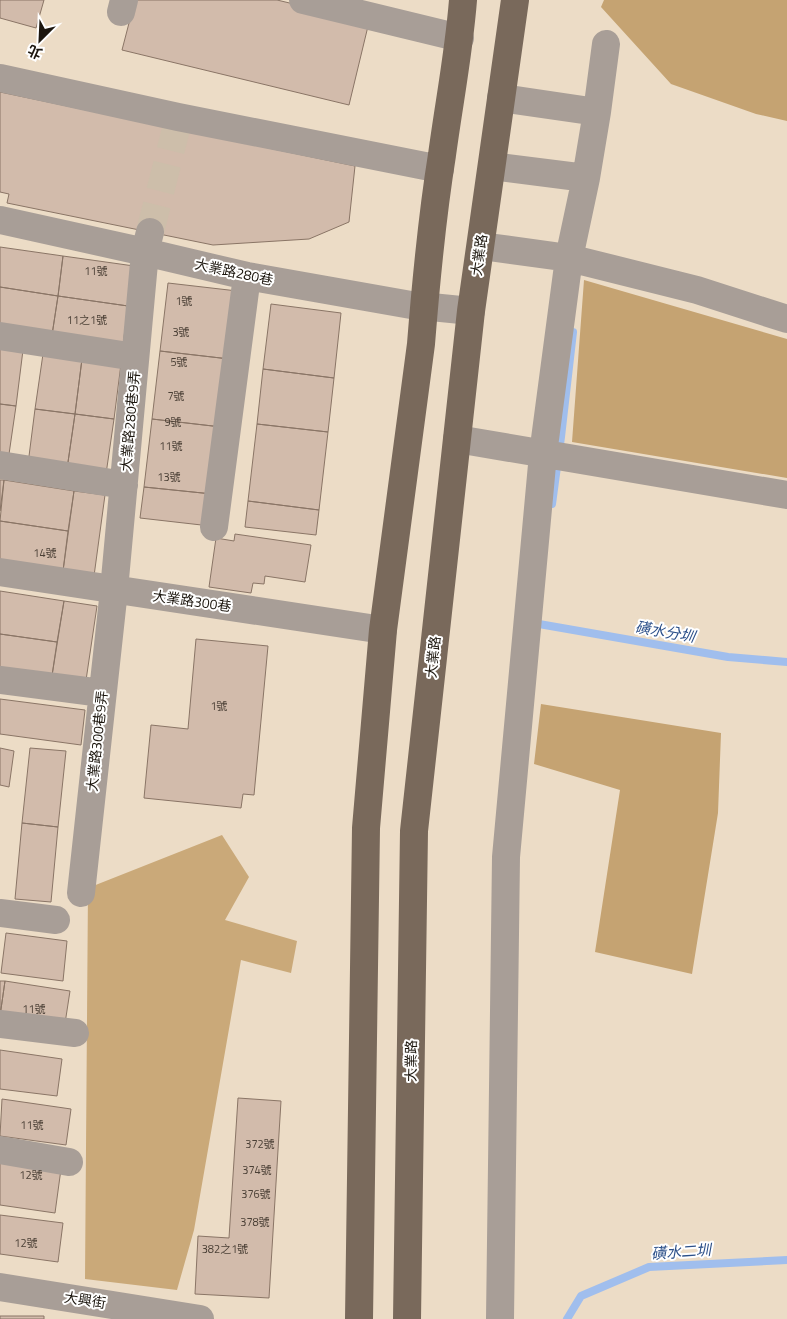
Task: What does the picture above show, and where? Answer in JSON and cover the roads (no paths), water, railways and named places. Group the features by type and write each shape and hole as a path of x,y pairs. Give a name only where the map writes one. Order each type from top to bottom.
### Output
{"main road":[{"path":"359,1319 366,828 383,630 422,344 424,307 440,169 460,38 463,0"},
{"name":"大業路","path":"407,1319 414,832 471,311 515,0"}],"street":[{"path":"303,0 460,38"},
{"path":"500,1319 506,857 543,454 569,258 586,178 606,44"},
{"path":"0,78 177,123 440,169"},
{"path":"501,98 597,112"},
{"path":"492,166 586,178"},
{"name":"大業路280巷","path":"0,220 148,242 247,276 424,307 471,311"},
{"name":"大業路280巷9弄","path":"114,590 148,242"},
{"path":"481,246 569,258 697,290 787,319"},
{"path":"214,527 247,276"},
{"path":"0,336 136,356"},
{"path":"457,439 787,495"},
{"path":"0,465 124,485"},
{"name":"大業路300巷","path":"0,572 383,630"},
{"name":"大業路300巷9弄","path":"81,893 114,590"},
{"path":"0,680 102,694"},
{"path":"0,913 56,920"},
{"path":"0,1024 75,1033"},
{"path":"0,1150 69,1162"},
{"name":"大興街","path":"0,1287 68,1308 200,1319"}],"waterway":[{"path":"552,504 573,332"},
{"name":"磺水分圳","path":"539,624 728,657 787,662"},
{"name":"磺水二圳","path":"567,1319 581,1296 649,1267 787,1260"}],"tunnel":[{"path":"150,232 176,129"}]}
